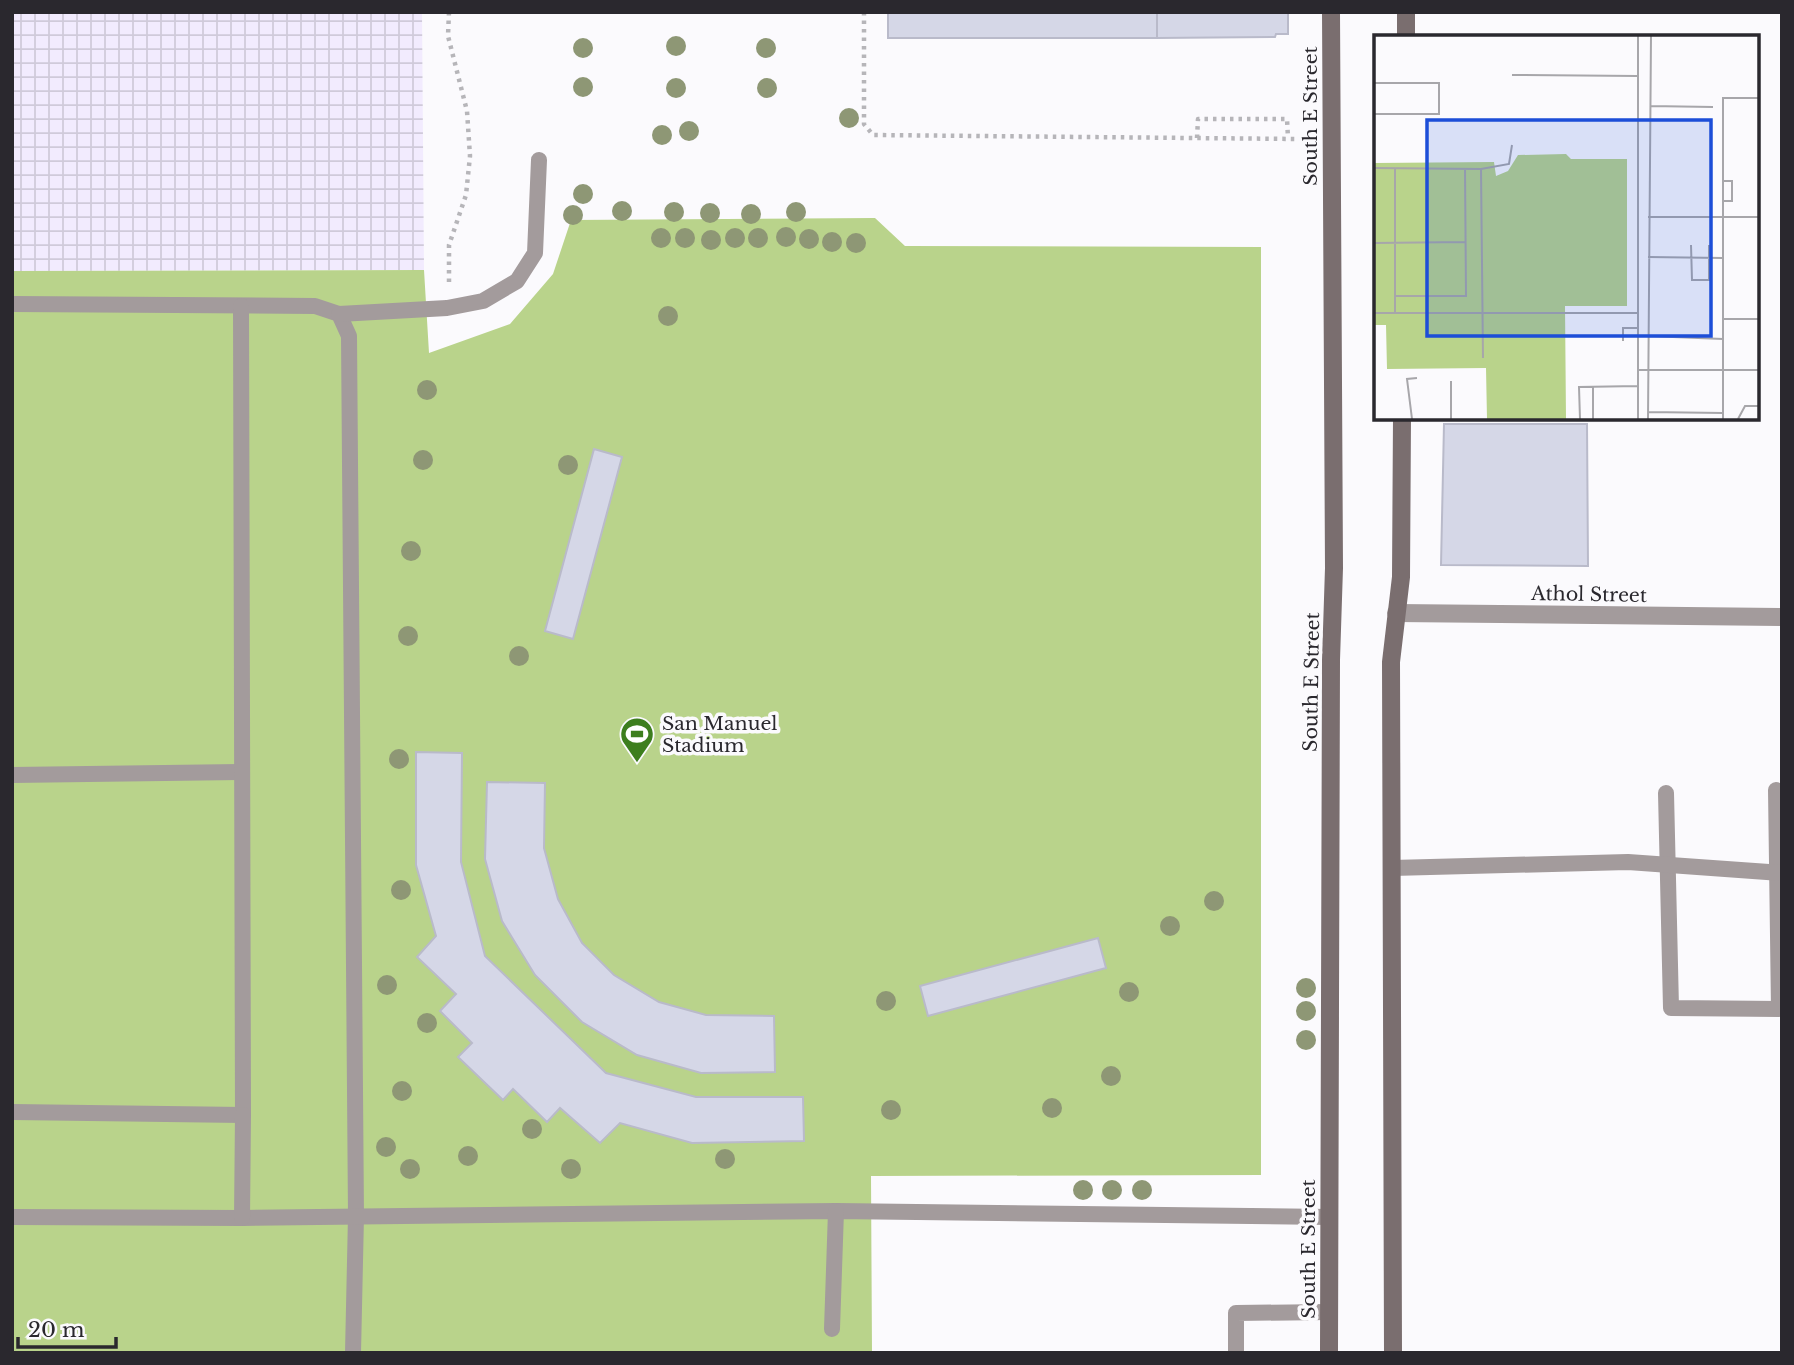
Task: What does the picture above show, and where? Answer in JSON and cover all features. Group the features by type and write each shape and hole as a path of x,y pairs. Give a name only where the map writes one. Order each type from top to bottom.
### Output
{"main road":[{"name":"South E Street","path":"1329,1353 1331,660 1334,568 1331,12"},
{"path":"1406,12 1406,35"},
{"path":"1393,1353 1391,662 1401,577 1402,420"}],"street":[{"name":"Athol Street","path":"1396,613 1782,617"}],"lane":[{"path":"12,304 315,306 339,314 447,308 483,301 517,281 536,253 539,160"},
{"path":"241,306 242,1218"},
{"path":"339,314 349,336 356,1216 353,1353"},
{"path":"12,775 240,772"},
{"path":"1666,793 1671,1008 1779,1009 1780,873 1776,790"},
{"path":"1392,868 1628,862 1780,873"},
{"path":"12,1112 243,1115"},
{"path":"12,1217 242,1218 836,1211 1330,1217"},
{"path":"832,1329 836,1211"},
{"path":"1236,1353 1236,1313 1329,1312"}],"path":[{"path":"449,12 448,36 467,111 471,156 466,195 449,245 449,285"},
{"path":"864,12 864,124 873,135 1298,139"},
{"path":"1197,138 1198,119 1287,119 1288,138"}],"shaded area":[{"path":"12,12 422,12 424,270 12,271"}],"green space":[{"name":"San Manuel Stadium","path":"875,218 905,246 1261,247 1261,1175 871,1176 872,1353 12,1353 12,271 424,270 429,353 510,324 553,274 571,220"}],"building":[{"path":"888,12 1157,12 1157,38 888,38"},
{"path":"1157,12 1288,12 1288,34 1276,34 1275,37 1157,38"},
{"path":"1444,424 1587,424 1588,566 1441,565"},
{"path":"594,449 622,457 573,639 545,631"},
{"path":"416,752 462,753 461,862 485,956 606,1073 696,1097 803,1097 804,1141 692,1143 620,1123 600,1143 560,1108 547,1122 513,1089 503,1100 458,1057 472,1043 440,1011 456,994 417,957 436,936 416,865"},
{"path":"487,782 545,783 544,848 558,899 582,943 614,975 659,1002 706,1015 774,1016 775,1072 701,1073 637,1055 582,1022 535,975 502,921 485,859"},
{"path":"1098,938 1106,968 928,1016 920,986"}],"place":[{"name":"San Manuel Stadium","path":"637,764"}]}
